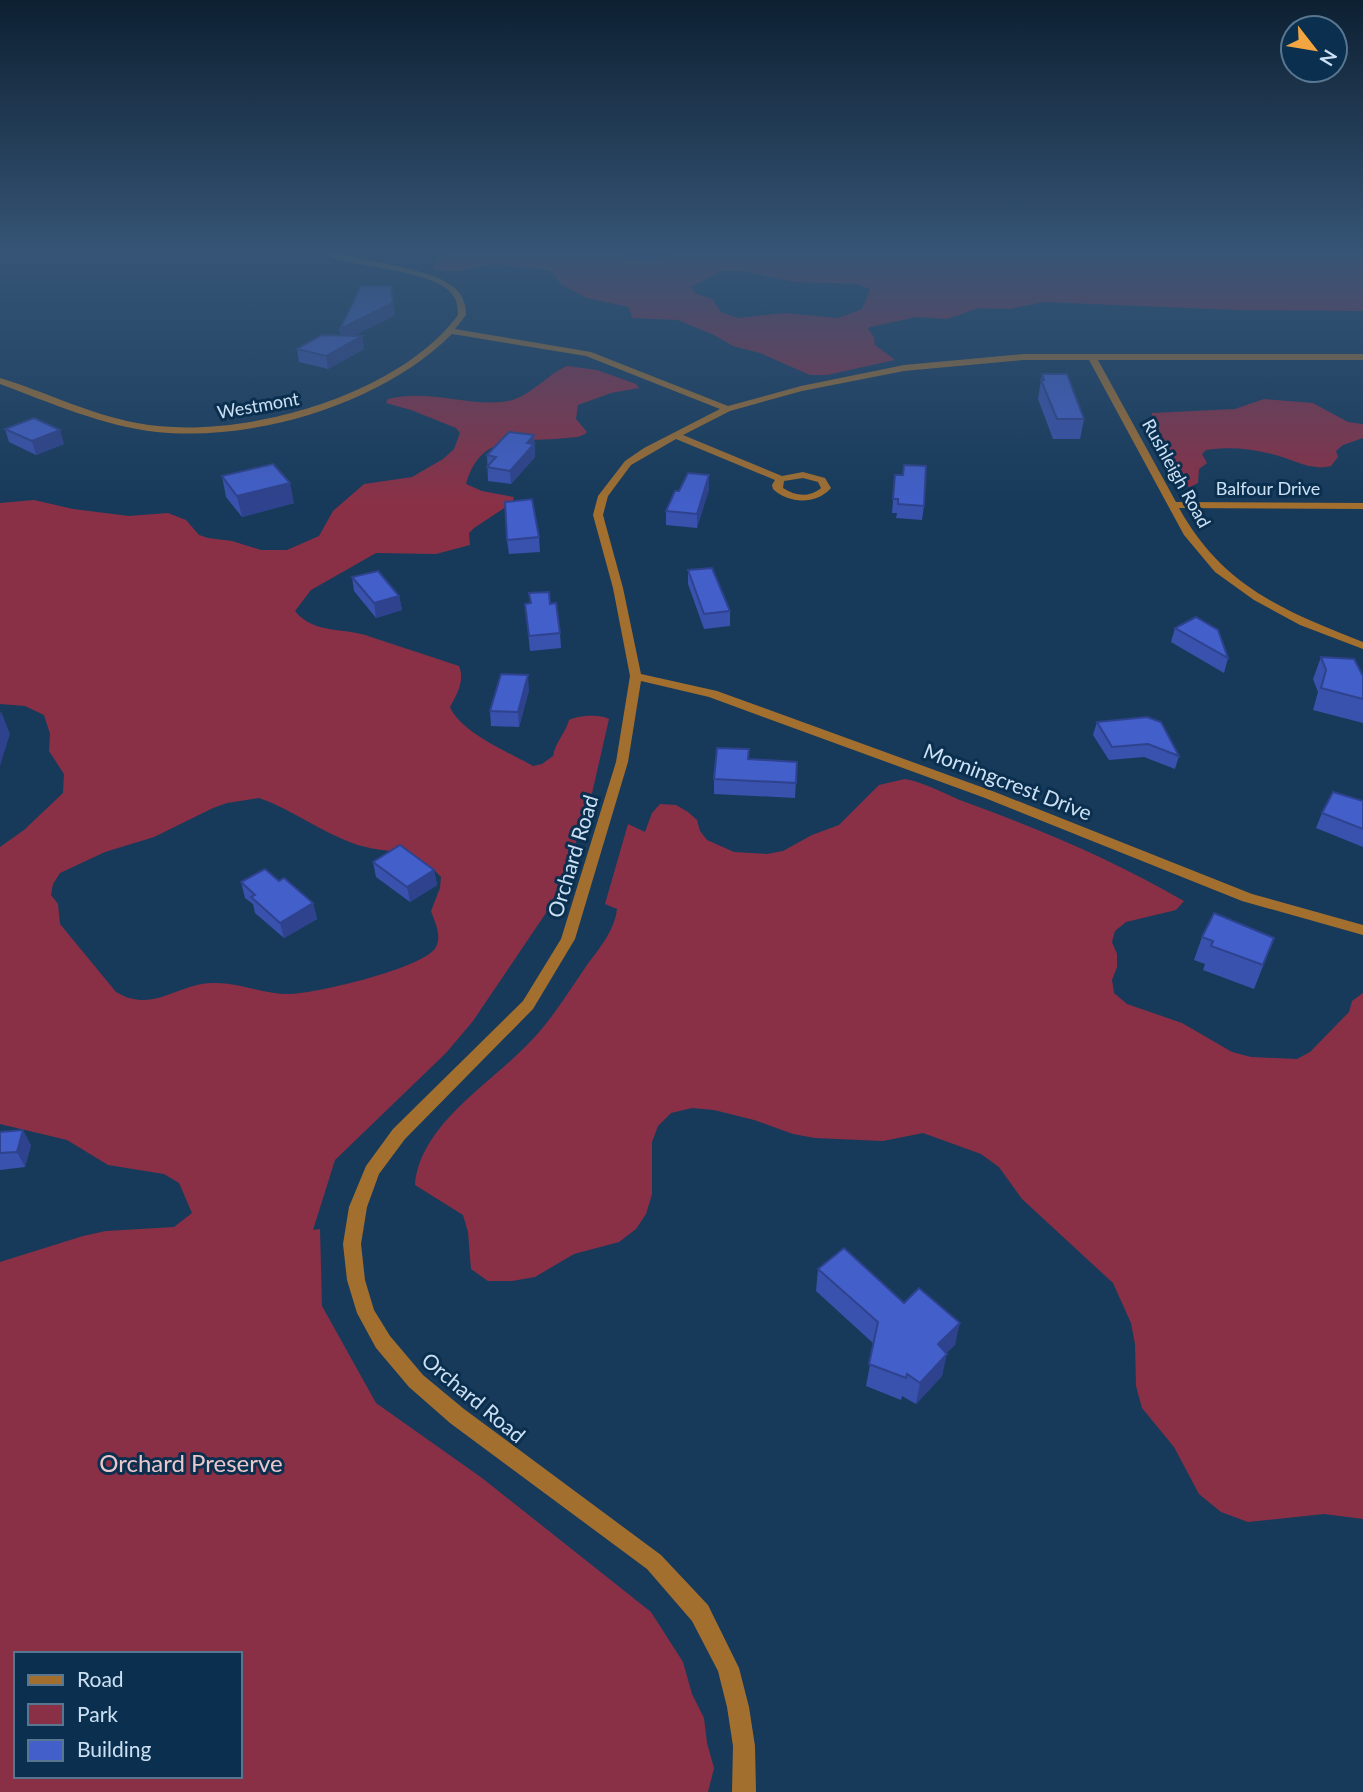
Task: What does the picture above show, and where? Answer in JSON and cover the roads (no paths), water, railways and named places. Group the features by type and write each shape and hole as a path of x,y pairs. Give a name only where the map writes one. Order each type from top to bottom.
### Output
{"street":[{"name":"Westmont","path":"0,381 134,425 181,430 232,428 290,417 336,403 422,356 443,338"},
{"path":"490,338 588,354 727,410"},
{"name":"Rushleigh Road","path":"1092,356 1189,535 1219,570 1258,598 1304,623 1363,646"},
{"name":"Orchard Road","path":"744,1792 744,1746 738,1707 728,1668 700,1613 654,1562 457,1416 416,1381 383,1342 366,1313 356,1280 352,1244 358,1207 372,1171 399,1134 528,1004 568,939 622,762 636,676 618,589 598,515 603,496 628,463 675,435 727,410 801,389 904,368 1010,357 1363,357"},
{"path":"675,435 781,479"},
{"name":"Balfour Drive","path":"1173,505 1363,506"},
{"name":"Morningcrest Drive","path":"636,676 713,694 990,795 1247,898 1363,930"}],"park label":[{"name":"Orchard Preserve","path":"191,1462"}]}
